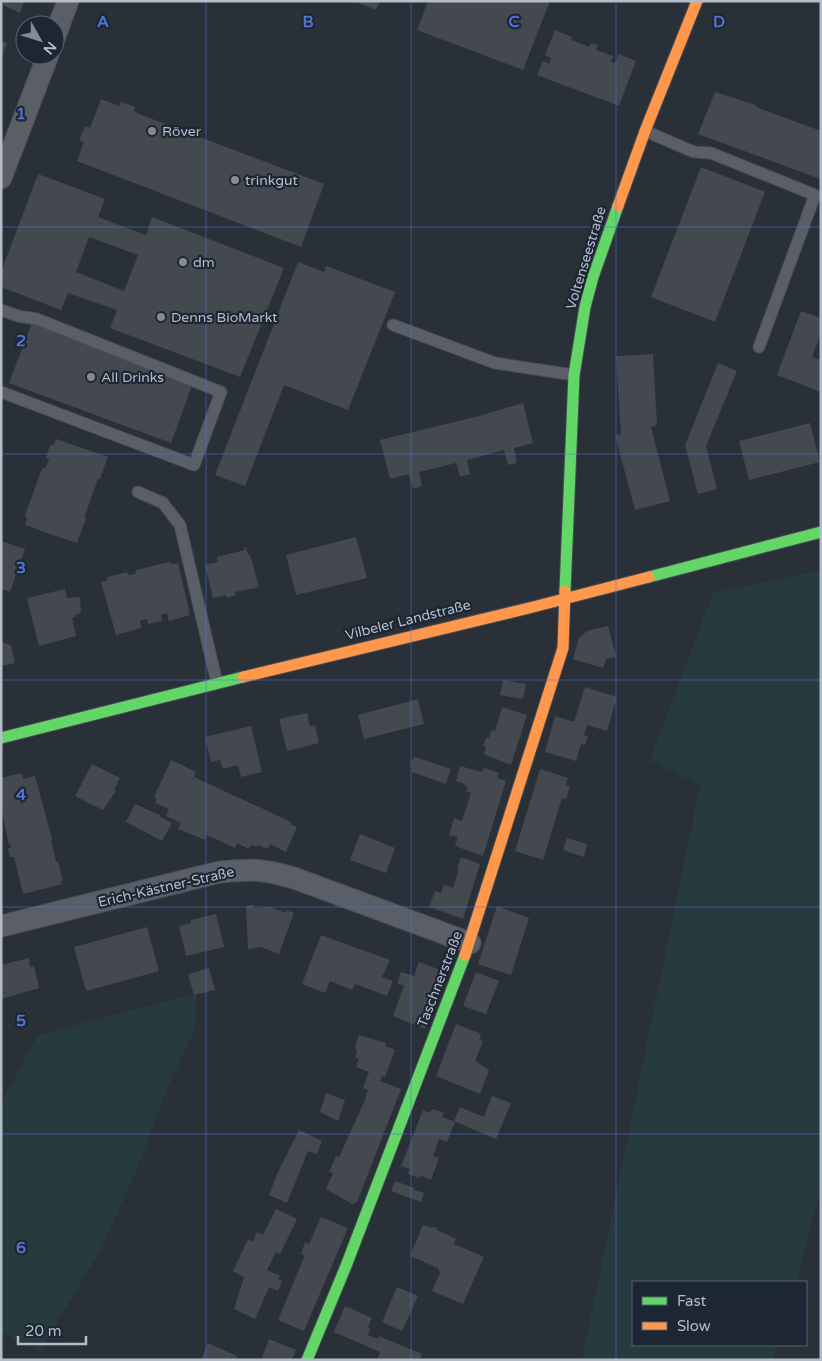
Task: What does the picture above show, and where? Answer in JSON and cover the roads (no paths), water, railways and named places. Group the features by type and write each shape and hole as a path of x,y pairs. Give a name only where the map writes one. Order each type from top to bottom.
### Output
{"street":[{"path":"63,15 68,1"},
{"name":"Voltenseestraße","path":"565,598 574,375 584,315 593,277 645,131 697,1"},
{"path":"1,178 8,138 43,65"},
{"name":"Vilbeler Landstraße","path":"1,738 395,639 533,607 821,532"},
{"name":"Taschnerstraße","path":"307,1360 346,1266 470,943 563,648 565,598"},
{"name":"Erich-Kästner-Straße","path":"1,926 220,872 249,869 269,871 294,878 470,943"}],"lane":[{"path":"645,131 694,152 712,153 816,195 759,347"},
{"path":"1,310 18,316 37,319 221,392 194,465 1,392"},
{"path":"393,325 495,363 574,375"},
{"path":"138,492 163,503 180,525 217,683"}],"place":[{"name":"Röver","path":"152,131"},
{"name":"trinkgut","path":"235,180"},
{"name":"dm","path":"183,262"},
{"name":"Denns BioMarkt","path":"161,317"},
{"name":"All Drinks","path":"91,377"}]}
